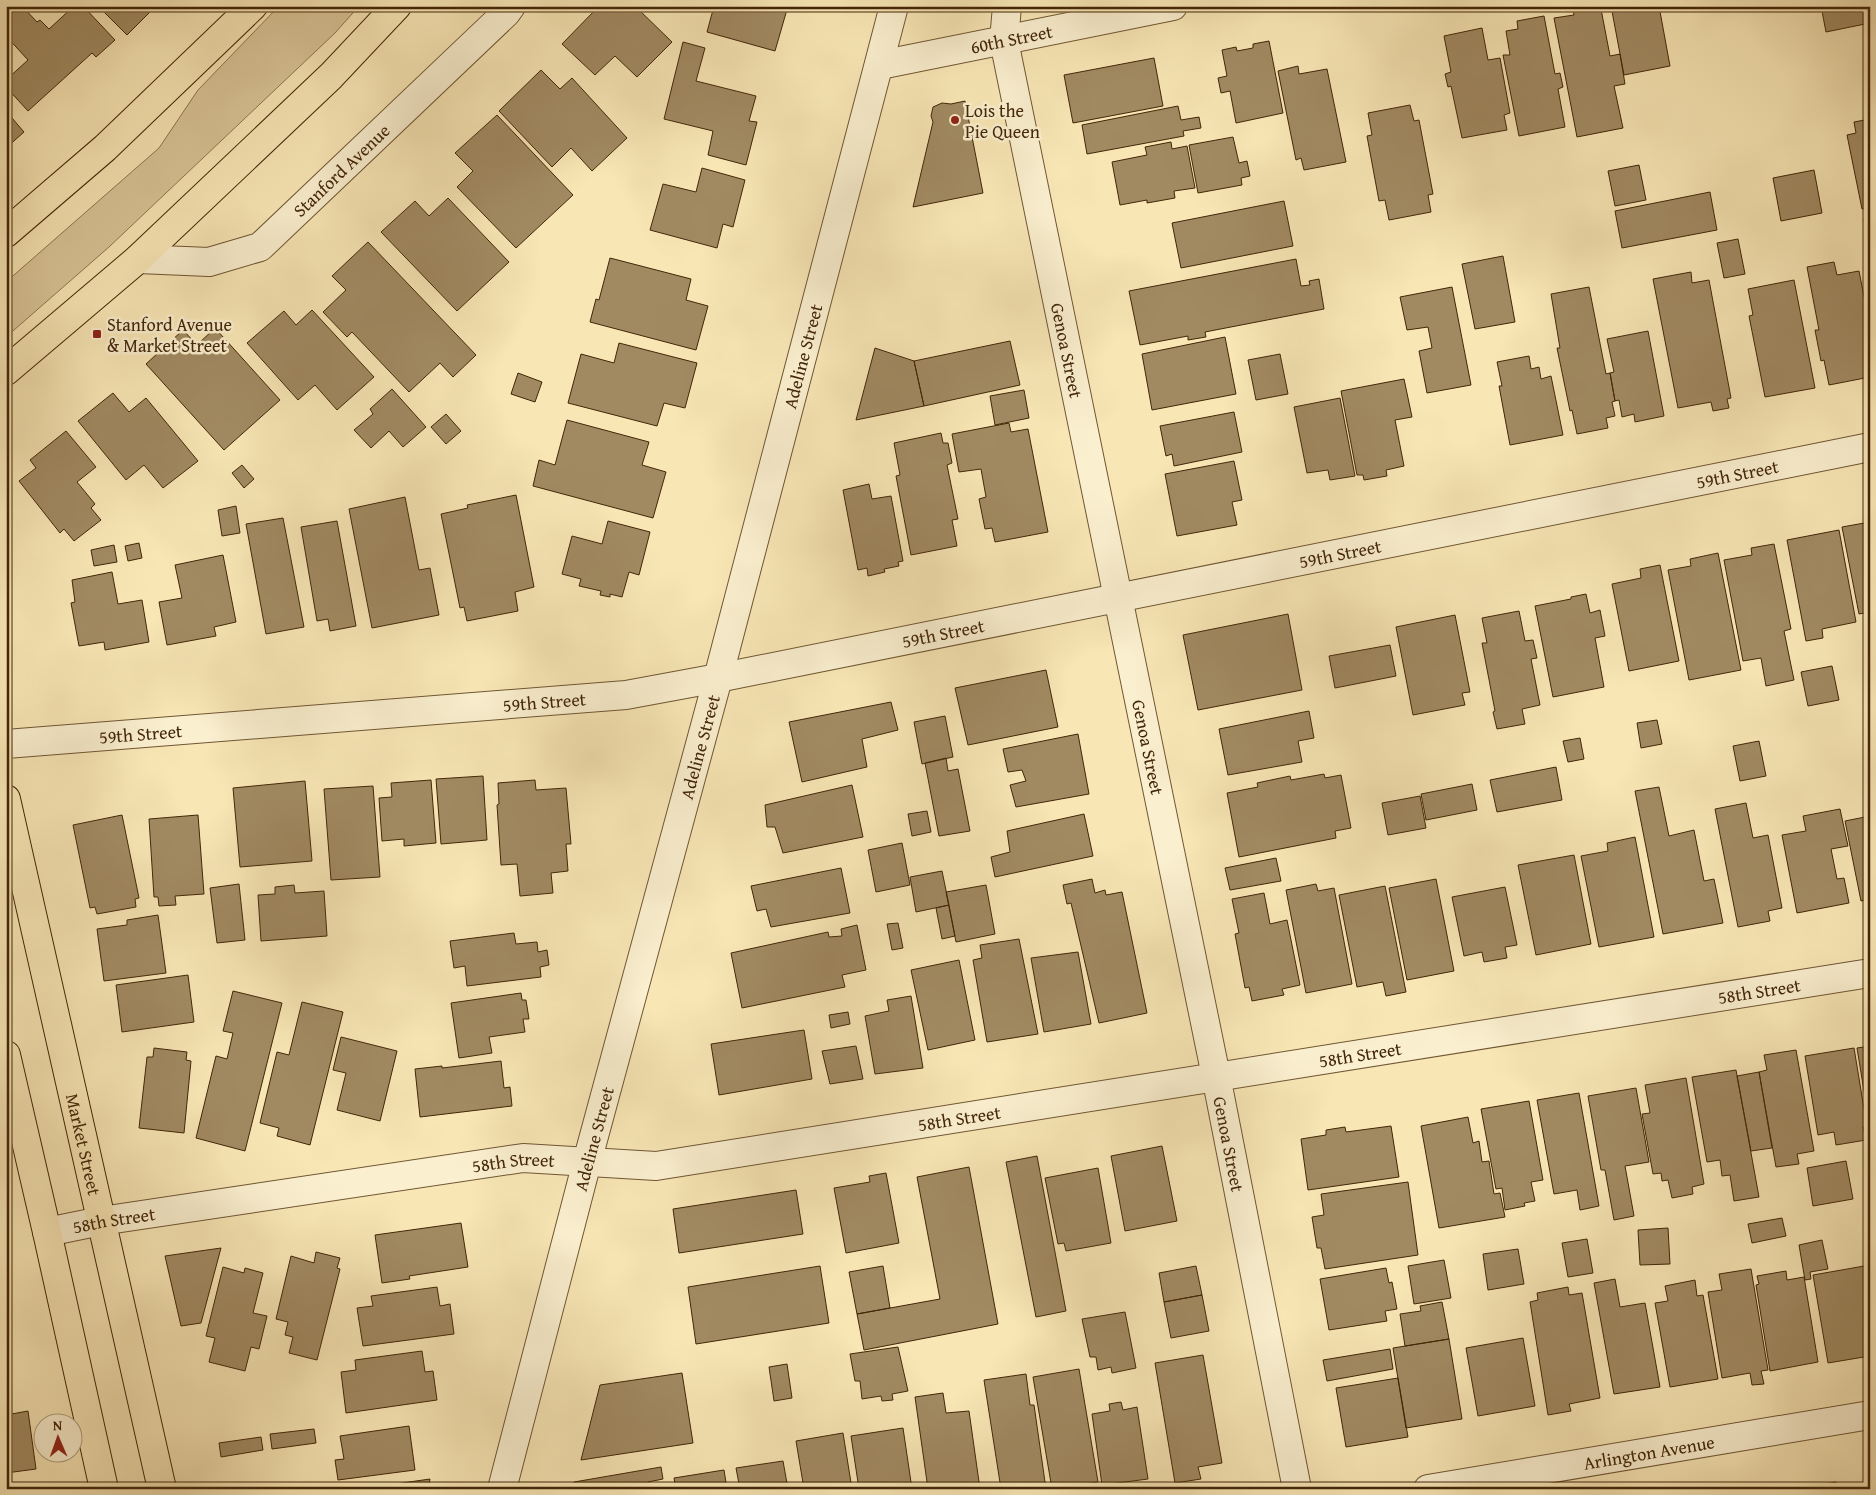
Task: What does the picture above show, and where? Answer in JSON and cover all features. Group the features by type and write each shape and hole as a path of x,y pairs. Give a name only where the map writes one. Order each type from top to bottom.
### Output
{"main road":[{"path":"6,233 105,148 253,6"},
{"path":"6,371 138,259 331,76 397,6"},
{"name":"Market Street","path":"6,798 162,1489"},
{"path":"6,1055 48,1232 104,1489"}],"street":[{"name":"Stanford Avenue","path":"138,259 209,262 260,247 499,20 510,6"},
{"name":"Adeline Street","path":"502,1489 718,678 894,6"},
{"name":"Genoa Street","path":"1007,6 1004,42 1216,1076 1297,1489"},
{"name":"60th Street","path":"880,65 1004,42 1173,6"},
{"name":"59th Street","path":"6,744 626,695 1870,447"},
{"name":"58th Street","path":"48,1232 101,1221 522,1158 656,1166 1870,973"},
{"name":"Arlington Avenue","path":"1428,1489 1870,1415"}],"shaded area":[{"path":"279,6 359,6 335,33 109,247 6,337 6,282 159,148 198,90"}],"building":[{"path":"14,6 22,6 37,22 40,20 49,29 74,6 83,6 115,40 96,57 92,53 28,111 6,87 6,80 28,60 6,36 6,13"},
{"path":"105,6 162,6 157,11 154,8 127,35 102,10"},
{"path":"599,6 635,6 672,42 637,77 615,56 595,75 562,44"},
{"path":"714,6 788,6 775,51 707,32"},
{"path":"1597,6 1598,10 1601,9 1610,56 1620,54 1625,84 1614,86 1623,128 1577,137 1554,18 1574,15 1573,9"},
{"path":"1611,6 1659,6 1670,66 1624,75"},
{"path":"1821,6 1870,6 1870,23 1826,32"},
{"path":"1544,16 1555,74 1560,73 1563,87 1558,89 1565,127 1519,136 1503,55 1510,55 1506,31 1518,29 1517,21"},
{"path":"1482,28 1488,60 1500,58 1510,113 1504,115 1507,130 1462,138 1451,86 1448,87 1445,74 1451,72 1444,36"},
{"path":"1269,41 1283,113 1236,123 1230,91 1221,93 1218,78 1227,76 1222,50 1236,47 1237,51 1253,48 1253,44"},
{"path":"683,42 705,48 696,81 756,96 749,121 757,122 746,165 708,155 713,131 664,119"},
{"path":"1154,58 1163,106 1073,123 1064,75"},
{"path":"1298,66 1299,74 1327,69 1346,162 1304,170 1301,158 1296,160 1278,71"},
{"path":"541,70 560,89 572,78 627,138 592,171 571,148 552,167 499,111"},
{"path":"965,101 983,193 913,207 933,122 931,116 933,107 942,103 951,104"},
{"path":"1410,105 1414,121 1419,120 1433,194 1428,195 1431,212 1389,220 1385,200 1379,201 1367,136 1372,135 1368,113"},
{"path":"1178,106 1181,120 1199,117 1201,128 1183,131 1184,136 1087,154 1082,125"},
{"path":"6,111 24,132 6,148"},
{"path":"497,115 573,195 516,248 457,187 473,171 455,153"},
{"path":"1870,119 1870,207 1862,209 1847,135 1856,133 1854,122"},
{"path":"1233,137 1239,163 1247,161 1250,176 1241,178 1242,185 1198,193 1189,145"},
{"path":"1171,142 1172,149 1187,146 1195,188 1174,191 1175,198 1147,203 1147,200 1120,205 1112,162 1147,155 1145,147"},
{"path":"1639,165 1646,200 1615,206 1608,171"},
{"path":"702,168 745,180 733,227 723,224 717,248 650,230 663,184 696,192"},
{"path":"1814,170 1822,213 1781,221 1773,178"},
{"path":"1710,192 1717,230 1622,248 1615,211"},
{"path":"448,198 509,262 457,311 381,232 415,201 429,216"},
{"path":"1284,201 1293,246 1181,268 1172,223"},
{"path":"1870,219 1870,249 1864,220"},
{"path":"1738,239 1745,274 1724,278 1717,243"},
{"path":"368,242 476,355 453,377 440,363 409,392 352,332 347,337 323,312 346,290 332,276"},
{"path":"1503,256 1515,322 1475,329 1462,264"},
{"path":"610,258 691,279 686,300 708,306 696,350 590,322 596,299 599,300"},
{"path":"1296,259 1301,286 1310,285 1309,281 1319,279 1324,309 1205,332 1206,337 1188,340 1188,336 1140,345 1129,291"},
{"path":"1834,262 1837,275 1859,271 1870,327 1870,377 1829,385 1824,360 1821,361 1815,330 1819,330 1807,267"},
{"path":"1691,272 1692,283 1709,280 1731,398 1727,399 1729,408 1713,411 1711,402 1678,408 1653,279"},
{"path":"1794,280 1815,388 1765,397 1749,316 1753,315 1748,289"},
{"path":"1452,287 1471,385 1427,393 1419,351 1432,348 1428,327 1407,330 1400,297"},
{"path":"1589,287 1606,374 1610,373 1615,401 1612,402 1615,416 1606,418 1608,428 1577,434 1572,410 1570,411 1557,348 1560,348 1551,294"},
{"path":"312,310 374,377 337,410 315,385 298,400 247,343 284,311 296,325"},
{"path":"215,328 280,400 224,450 146,364 183,330 197,345"},
{"path":"1648,331 1664,416 1635,422 1634,414 1622,417 1619,400 1615,401 1610,373 1614,372 1607,339"},
{"path":"1225,337 1236,394 1152,410 1142,354"},
{"path":"1010,341 1020,385 924,406 914,361"},
{"path":"619,343 697,363 685,408 664,403 657,426 568,403 581,354 614,363"},
{"path":"875,348 914,361 924,406 856,420"},
{"path":"1280,354 1288,394 1256,400 1248,360"},
{"path":"1529,356 1531,369 1539,367 1541,379 1551,376 1563,435 1510,445 1499,386 1502,386 1497,362"},
{"path":"518,373 542,382 535,402 511,394"},
{"path":"1404,379 1412,417 1395,420 1404,466 1386,470 1387,476 1364,480 1363,475 1357,475 1341,391"},
{"path":"392,389 426,427 403,447 389,431 371,448 354,430 373,414 370,409"},
{"path":"1024,390 1029,418 995,425 990,396"},
{"path":"113,393 129,412 146,398 198,461 163,488 144,465 126,480 78,421"},
{"path":"1340,398 1355,476 1330,480 1328,470 1307,473 1294,407"},
{"path":"1234,412 1242,452 1174,466 1172,454 1166,456 1160,426"},
{"path":"446,414 461,431 446,444 431,427"},
{"path":"567,420 649,442 642,465 666,472 653,518 533,486 539,460 555,465"},
{"path":"1009,423 1011,432 1028,429 1048,532 995,542 992,528 985,529 979,499 986,497 981,469 959,472 952,434"},
{"path":"66,431 96,467 77,482 95,504 91,508 101,520 74,541 64,529 60,533 19,481 36,468 30,460"},
{"path":"941,433 943,443 948,443 952,463 947,465 958,519 952,520 957,546 911,555 896,476 900,475 894,443"},
{"path":"1234,461 1242,500 1232,502 1237,525 1177,536 1165,474"},
{"path":"242,465 254,479 244,488 232,473"},
{"path":"869,484 872,499 891,496 903,561 898,562 899,566 884,569 885,572 868,576 867,568 858,570 843,490"},
{"path":"516,495 534,587 515,592 518,611 467,621 464,607 460,608 441,514 468,508 467,505"},
{"path":"405,497 419,570 430,568 439,615 372,628 349,509"},
{"path":"236,506 240,533 222,536 218,510"},
{"path":"283,518 304,627 266,634 246,524"},
{"path":"337,521 356,626 330,631 328,619 317,621 301,527"},
{"path":"608,521 650,532 639,575 629,572 622,597 610,594 610,597 600,595 601,591 579,586 581,579 562,574 572,536 602,544"},
{"path":"1870,522 1870,612 1859,614 1842,527"},
{"path":"1839,530 1856,622 1822,629 1823,638 1806,641 1787,540"},
{"path":"139,543 142,558 128,561 125,546"},
{"path":"1774,544 1791,629 1784,631 1794,680 1766,686 1761,658 1743,661 1724,560 1752,555 1751,548"},
{"path":"114,545 117,562 94,566 91,550"},
{"path":"1718,553 1741,670 1689,680 1668,570 1691,566 1690,559"},
{"path":"223,555 236,622 214,627 216,636 167,645 159,602 182,598 175,565"},
{"path":"1660,565 1679,661 1629,671 1612,584 1641,578 1640,569"},
{"path":"112,572 118,604 142,600 149,642 105,650 104,642 79,646 71,603 75,602 72,580"},
{"path":"1586,594 1590,613 1600,610 1605,636 1595,638 1604,687 1553,697 1535,606"},
{"path":"1519,611 1525,641 1533,640 1537,658 1531,659 1540,705 1522,709 1525,724 1497,729 1482,643 1487,643 1482,618"},
{"path":"1288,614 1302,690 1198,710 1183,635"},
{"path":"1455,615 1470,692 1462,693 1465,705 1413,715 1396,627"},
{"path":"1390,645 1396,676 1335,688 1329,656"},
{"path":"1832,666 1839,700 1808,706 1801,672"},
{"path":"1046,670 1058,727 968,745 955,688"},
{"path":"891,702 898,730 862,739 867,767 802,782 789,722"},
{"path":"1309,711 1314,738 1298,741 1302,762 1228,775 1219,729"},
{"path":"945,716 953,757 922,764 914,722"},
{"path":"1657,720 1662,744 1641,748 1637,723"},
{"path":"1078,734 1089,794 1016,807 1010,785 1026,781 1022,770 1008,772 1003,749"},
{"path":"1580,738 1584,759 1568,762 1563,741"},
{"path":"1759,741 1766,776 1740,781 1733,746"},
{"path":"946,758 948,771 958,769 970,831 939,836 925,763"},
{"path":"1556,767 1562,800 1497,812 1490,780"},
{"path":"1324,774 1325,778 1341,775 1351,828 1335,831 1336,838 1239,857 1227,793 1258,787 1257,783 1290,776 1291,780"},
{"path":"483,776 487,840 441,844 436,779"},
{"path":"431,780 436,843 404,846 404,839 382,841 379,798 392,797 391,783"},
{"path":"535,780 536,790 566,788 571,844 566,844 568,871 551,873 553,893 520,896 517,864 501,865 497,805 499,804 498,783"},
{"path":"305,781 312,861 240,867 233,788"},
{"path":"1472,784 1477,810 1426,820 1421,794"},
{"path":"852,785 863,837 783,853 775,827 767,827 765,805"},
{"path":"373,786 380,877 331,880 324,789"},
{"path":"1659,787 1669,836 1694,830 1704,881 1714,879 1723,923 1663,934 1635,791"},
{"path":"1420,796 1426,828 1388,835 1382,803"},
{"path":"1746,803 1753,838 1768,835 1782,908 1768,911 1770,921 1738,927 1715,809"},
{"path":"1840,809 1848,846 1831,849 1837,879 1844,878 1849,903 1797,913 1782,835 1806,831 1803,816"},
{"path":"927,811 931,832 912,836 908,814"},
{"path":"1084,814 1093,856 995,877 991,857 1010,852 1007,831"},
{"path":"122,815 139,898 135,899 136,907 97,914 95,907 90,908 73,825"},
{"path":"198,815 204,894 175,896 176,905 159,906 158,897 154,897 149,819"},
{"path":"1870,816 1870,899 1861,901 1845,821"},
{"path":"1635,837 1654,937 1599,947 1581,856 1608,851 1607,843"},
{"path":"902,843 910,885 876,892 868,850"},
{"path":"1574,855 1591,944 1536,955 1518,865"},
{"path":"1276,858 1281,881 1230,890 1225,868"},
{"path":"841,868 850,913 771,927 766,909 757,911 751,886"},
{"path":"942,871 949,905 916,912 910,877"},
{"path":"1092,879 1095,893 1105,890 1106,895 1122,892 1147,1013 1099,1023 1071,903 1067,904 1063,885"},
{"path":"1436,879 1454,971 1407,980 1389,888"},
{"path":"239,884 245,940 217,943 210,888"},
{"path":"1316,884 1318,891 1334,888 1352,984 1306,993 1286,890"},
{"path":"294,885 295,893 324,891 327,936 261,941 258,895 275,894 275,887"},
{"path":"986,885 995,934 956,942 946,892"},
{"path":"1385,886 1406,992 1386,996 1383,982 1357,987 1339,895"},
{"path":"1505,887 1517,945 1505,947 1507,958 1484,962 1482,952 1464,956 1452,897"},
{"path":"1264,893 1270,924 1287,920 1300,985 1282,989 1284,995 1252,1001 1249,987 1245,988 1235,934 1239,933 1232,899"},
{"path":"949,905 955,936 942,939 936,908"},
{"path":"158,915 166,973 104,981 97,929 127,925 127,920"},
{"path":"898,923 903,948 892,950 887,924"},
{"path":"857,925 866,970 842,975 845,987 742,1008 731,953 828,932 829,937 842,936 841,929"},
{"path":"514,933 516,944 537,942 538,952 547,950 549,965 540,967 541,977 467,986 465,966 454,968 450,941"},
{"path":"1019,939 1038,1034 987,1042 973,960 982,958 980,945"},
{"path":"1078,952 1091,1024 1044,1032 1031,958"},
{"path":"959,960 975,1040 928,1050 911,970"},
{"path":"188,975 194,1022 122,1032 116,985"},
{"path":"233,991 282,1003 245,1151 196,1138 216,1056 227,1059 233,1033 223,1031"},
{"path":"521,993 522,1000 526,1000 529,1019 523,1019 525,1032 489,1037 492,1053 459,1058 451,1003"},
{"path":"911,996 923,1068 875,1074 865,1016 889,1011 887,1000"},
{"path":"302,1002 343,1012 310,1145 277,1136 279,1128 260,1123 277,1052 289,1055"},
{"path":"848,1012 850,1024 831,1028 829,1015"},
{"path":"804,1030 812,1079 719,1095 711,1044"},
{"path":"341,1037 397,1051 380,1121 337,1110 346,1073 333,1070"},
{"path":"856,1046 863,1079 830,1084 822,1051"},
{"path":"1870,1046 1870,1128 1857,1048"},
{"path":"154,1048 187,1052 186,1060 191,1061 184,1133 139,1128 147,1057 153,1057"},
{"path":"1854,1048 1867,1127 1863,1127 1866,1140 1836,1145 1834,1132 1818,1135 1805,1056"},
{"path":"1796,1050 1814,1151 1797,1154 1799,1164 1776,1167 1759,1072 1767,1070 1764,1055"},
{"path":"501,1061 504,1088 510,1087 512,1106 420,1117 415,1069 442,1066 442,1068"},
{"path":"1736,1070 1759,1197 1734,1201 1730,1175 1722,1176 1720,1160 1707,1162 1692,1077"},
{"path":"1759,1072 1772,1148 1751,1151 1737,1076"},
{"path":"1686,1078 1704,1184 1692,1187 1693,1194 1672,1198 1668,1180 1662,1181 1661,1173 1653,1174 1642,1114 1650,1113 1645,1085"},
{"path":"1636,1088 1649,1162 1625,1166 1634,1216 1614,1220 1605,1170 1601,1170 1588,1096"},
{"path":"1579,1093 1599,1206 1580,1210 1577,1190 1554,1194 1537,1100"},
{"path":"1529,1101 1543,1180 1531,1182 1535,1201 1524,1203 1525,1206 1505,1210 1502,1188 1496,1189 1481,1109"},
{"path":"1468,1117 1473,1143 1479,1141 1482,1162 1489,1161 1494,1194 1500,1193 1505,1217 1439,1228 1421,1126"},
{"path":"1391,1126 1399,1177 1308,1190 1301,1139 1326,1135 1326,1130 1345,1127 1346,1132"},
{"path":"1162,1146 1177,1221 1125,1231 1111,1156"},
{"path":"1037,1156 1066,1311 1036,1317 1006,1162"},
{"path":"1846,1161 1853,1199 1813,1206 1807,1168"},
{"path":"969,1167 998,1324 864,1350 857,1314 940,1299 917,1177"},
{"path":"1098,1168 1111,1243 1066,1251 1064,1243 1058,1244 1045,1178"},
{"path":"886,1173 899,1243 846,1253 834,1188 870,1182 869,1176"},
{"path":"1408,1182 1418,1255 1325,1269 1321,1248 1317,1248 1312,1217 1324,1215 1321,1194"},
{"path":"796,1190 803,1234 679,1253 673,1209"},
{"path":"1782,1218 1786,1236 1752,1243 1748,1224"},
{"path":"461,1223 468,1267 409,1276 410,1279 382,1283 375,1235"},
{"path":"1668,1228 1670,1264 1640,1265 1638,1230"},
{"path":"1587,1239 1593,1273 1568,1277 1562,1243"},
{"path":"1822,1240 1828,1269 1810,1272 1811,1279 1805,1280 1799,1245"},
{"path":"221,1248 201,1323 181,1326 165,1256"},
{"path":"1518,1249 1524,1284 1488,1290 1483,1254"},
{"path":"316,1252 340,1258 337,1268 340,1269 317,1360 289,1353 293,1337 285,1335 288,1322 276,1319 291,1256 314,1263"},
{"path":"1444,1260 1451,1298 1414,1304 1408,1266"},
{"path":"1870,1265 1870,1356 1828,1363 1813,1275"},
{"path":"820,1266 829,1323 696,1344 688,1287"},
{"path":"883,1266 890,1308 857,1314 849,1272"},
{"path":"1196,1266 1202,1295 1164,1302 1159,1273"},
{"path":"223,1267 244,1273 245,1268 263,1273 253,1313 267,1316 259,1349 251,1347 245,1371 209,1362 215,1338 206,1336"},
{"path":"1386,1268 1389,1283 1392,1282 1397,1309 1385,1311 1387,1321 1329,1330 1320,1279"},
{"path":"1751,1269 1768,1370 1761,1371 1764,1384 1752,1385 1750,1373 1722,1378 1708,1292 1722,1290 1719,1274"},
{"path":"1786,1271 1787,1280 1804,1277 1818,1362 1770,1371 1756,1285 1759,1284 1757,1276"},
{"path":"1615,1279 1620,1307 1645,1303 1660,1387 1614,1394 1594,1283"},
{"path":"1695,1280 1697,1296 1703,1295 1718,1379 1670,1387 1655,1303 1668,1301 1665,1286"},
{"path":"437,1287 440,1306 450,1304 454,1334 363,1346 357,1308 373,1306 371,1296"},
{"path":"1568,1287 1569,1295 1582,1293 1600,1398 1569,1404 1571,1411 1548,1415 1530,1302 1538,1300 1537,1293"},
{"path":"1202,1295 1209,1331 1171,1338 1164,1302"},
{"path":"1442,1302 1449,1339 1405,1346 1400,1314 1421,1311 1420,1306"},
{"path":"1125,1312 1136,1368 1112,1373 1111,1367 1098,1370 1096,1357 1090,1357 1082,1319"},
{"path":"1523,1338 1535,1406 1478,1416 1466,1348"},
{"path":"1449,1339 1462,1419 1406,1428 1393,1348"},
{"path":"898,1347 908,1391 892,1394 893,1400 882,1401 881,1396 862,1399 860,1381 855,1381 850,1354"},
{"path":"1390,1349 1393,1369 1327,1381 1323,1360"},
{"path":"422,1351 425,1372 433,1371 437,1400 346,1413 341,1372 356,1370 355,1360"},
{"path":"1203,1355 1222,1463 1198,1467 1201,1479 1175,1483 1155,1363"},
{"path":"787,1364 792,1398 774,1401 769,1367"},
{"path":"1079,1369 1098,1482 1052,1489 1033,1377"},
{"path":"682,1373 693,1443 581,1460 600,1385"},
{"path":"1026,1374 1030,1405 1034,1405 1046,1489 1001,1489 984,1380"},
{"path":"1398,1378 1408,1437 1346,1447 1336,1388"},
{"path":"943,1393 946,1413 969,1411 980,1489 928,1489 915,1397"},
{"path":"1121,1402 1123,1410 1137,1407 1148,1479 1102,1485 1092,1414 1110,1411 1109,1404"},
{"path":"28,1411 32,1440 32,1462 35,1462 36,1469 6,1473 6,1415"},
{"path":"409,1426 415,1470 338,1480 335,1460 344,1459 340,1436"},
{"path":"903,1428 912,1489 859,1489 851,1436"},
{"path":"314,1429 316,1443 272,1449 270,1434"},
{"path":"843,1433 852,1489 804,1489 796,1441"},
{"path":"261,1437 263,1450 221,1457 219,1443"},
{"path":"783,1461 788,1489 740,1489 736,1468"},
{"path":"661,1467 663,1479 648,1482 650,1489 573,1489 574,1482"},
{"path":"724,1470 727,1489 676,1489 674,1478"},
{"path":"430,1479 428,1489 360,1489"},
{"path":"1836,1482 1837,1489 1812,1489 1812,1486"}],"place":[{"name":"Lois the Pie Queen","path":"955,120"},
{"name":"Stanford Avenue & Market Street","path":"97,334"}]}
